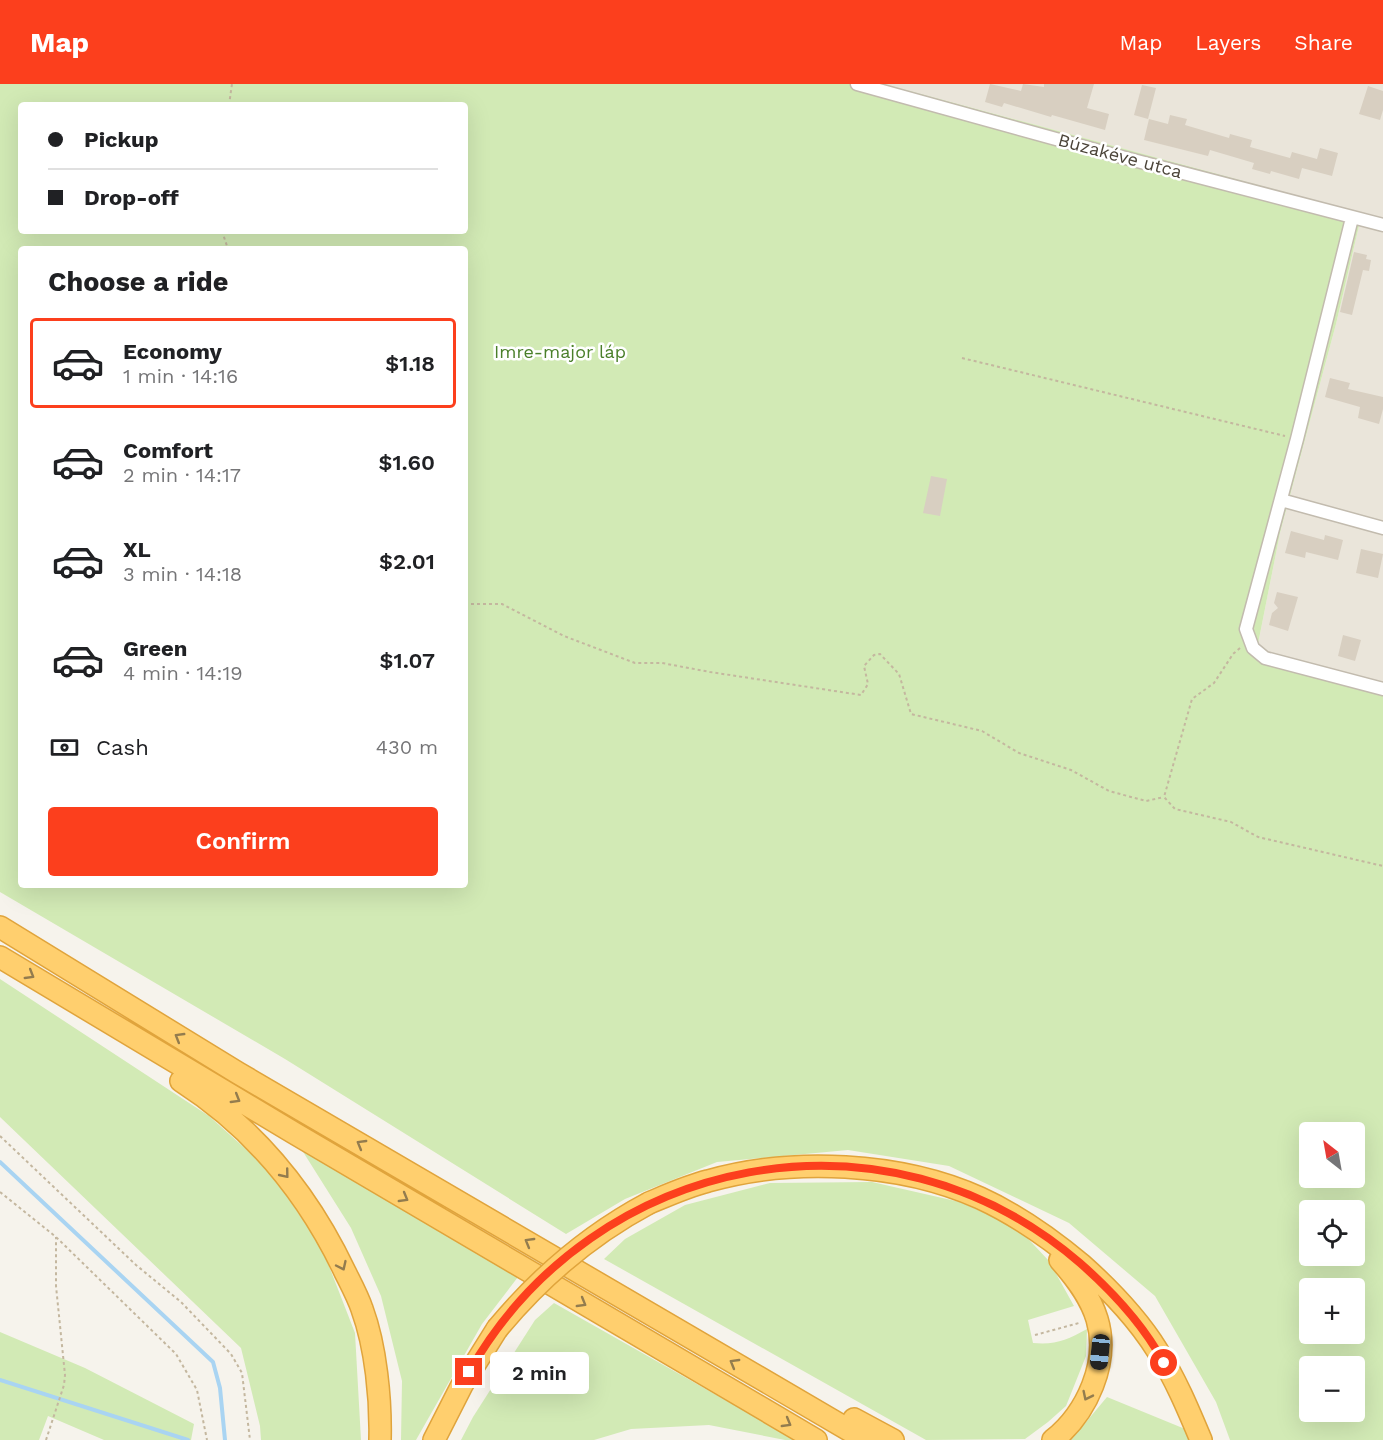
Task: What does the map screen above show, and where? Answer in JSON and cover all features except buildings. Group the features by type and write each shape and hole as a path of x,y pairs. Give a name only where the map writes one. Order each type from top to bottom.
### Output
{"highway":[{"path":"0,927 238,1073 866,1440"},
{"path":"0,957 816,1440"},
{"path":"59,993 114,1039 195,1090 251,1136 274,1160 314,1214 362,1310 372,1352 380,1440"},
{"path":"434,1440 462,1385 497,1329 522,1299 565,1258 618,1219 649,1203 708,1181 771,1169 808,1167 901,1174 929,1180 980,1198 1062,1248 1133,1316 1157,1350 1201,1440"},
{"path":"1029,1226 1073,1274 1085,1292 1097,1319 1100,1352 1098,1368 1090,1393 1072,1422 1053,1440"},
{"path":"784,1392 819,1400 893,1440"}],"street":[{"name":"Búzakéve utca","path":"857,84 871,86 1102,152 1383,225"},
{"path":"1352,218 1247,634 1253,648 1265,658 1383,689"},
{"path":"1281,500 1383,528"}],"path":[{"path":"229,102 232,84"},
{"path":"962,358 1297,439"},
{"path":"468,604 502,604 564,636 635,663 662,663 861,694 868,684 864,666 874,655 880,654 899,674 911,714 982,730 1019,753 1071,770 1109,791 1146,801 1164,797"},
{"path":"1164,797 1192,699 1214,683 1247,634"},
{"path":"1164,797 1175,809 1231,822 1258,837 1383,866"},
{"path":"0,1136 136,1265 182,1302 231,1354 242,1373 250,1440"},
{"path":"0,1192 56,1237 176,1354 197,1390 207,1440"},
{"path":"46,1440 64,1385 62,1332 56,1286 56,1237"},
{"path":"1035,1335 1097,1319"}],"shaded area":[{"path":"884,84 1383,84 1383,682 1267,652 1258,644 1280,533 1336,324 1362,213"}],"green space":[{"name":"Imre-major láp","path":"0,84 884,84 1362,213 1336,324 1280,533 1258,644 1267,652 1383,682 1383,1440 1230,1440 1216,1402 1155,1296 1069,1223 949,1166 848,1150 717,1162 625,1199 566,1234 285,1059 0,892"},
{"path":"0,979 209,1116 269,1170 322,1248 355,1333 361,1440 261,1440 260,1426 241,1348 0,1117"},
{"path":"300,1147 518,1277 482,1324 416,1440 401,1440 402,1381 381,1296 351,1228"},
{"path":"872,1182 960,1202 1018,1228 1049,1261 1074,1306 1028,1320 1033,1343 1061,1341 1087,1329 1086,1356 1066,1406 1025,1439 926,1440 604,1259 625,1239 685,1205 770,1183"},
{"path":"554,1303 796,1440 785,1440 709,1425 631,1429 594,1440 461,1440 473,1417 535,1320"},
{"path":"0,1332 85,1368 194,1424 191,1440 104,1440 48,1416 39,1440 0,1440"},
{"path":"1107,1397 1190,1431 1193,1440 1071,1440"}],"waterway":[{"path":"0,1162 213,1362 220,1388 225,1440"},
{"path":"0,1380 188,1440"}],"route":[{"path":"469,1372 515,1306 565,1258 618,1219 649,1203 708,1181 771,1169 808,1167 866,1170 929,1180 980,1198 1002,1210 1046,1236 1090,1273 1133,1316 1164,1363"}]}
